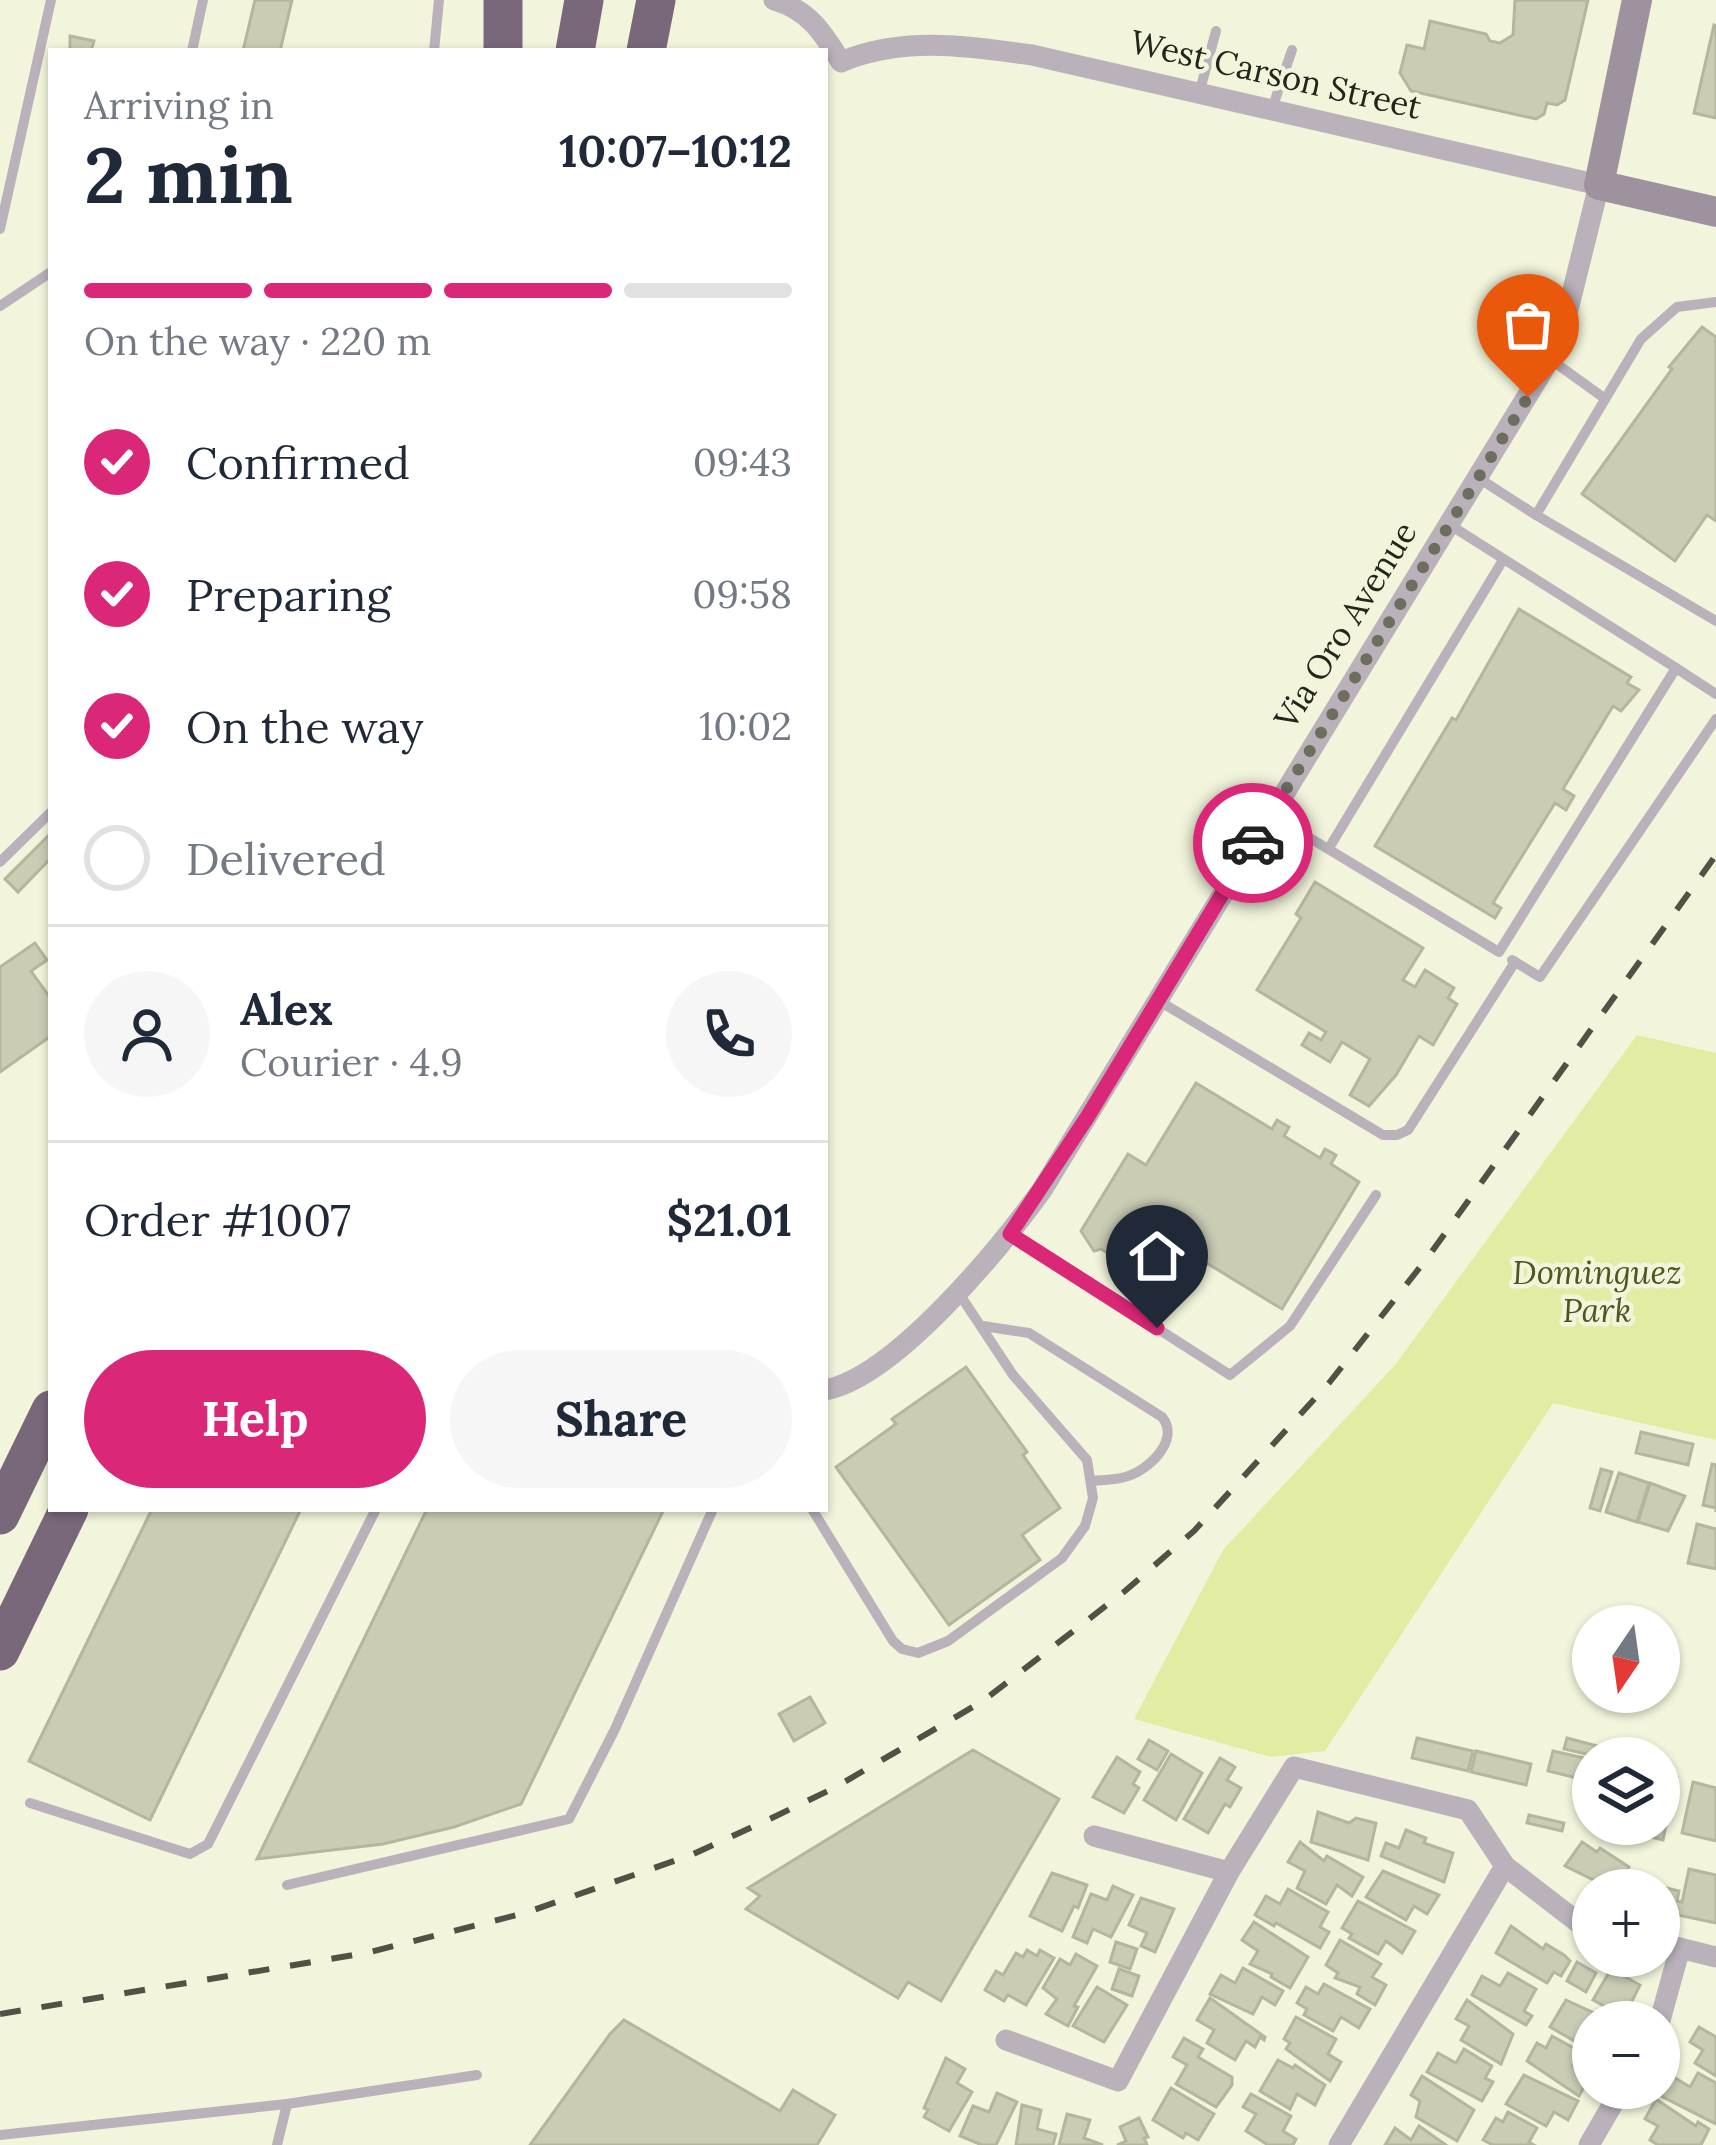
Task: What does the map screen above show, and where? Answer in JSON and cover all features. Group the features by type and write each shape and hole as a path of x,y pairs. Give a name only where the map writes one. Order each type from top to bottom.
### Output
{"highway":[{"path":"503,0 503,48"},
{"path":"576,48 584,0"},
{"path":"623,48 631,0"},
{"path":"647,48 656,0"},
{"path":"0,1515 48,1416"},
{"path":"0,1651 68,1512"}],"street":[{"name":"West Carson Street","path":"774,0 804,13 819,27 827,48"},
{"name":"Via Oro Avenue","path":"836,1388 872,1371 958,1292 1042,1190 1550,359 1564,326 1599,185 1636,0"},
{"name":"West Carson Street","path":"833,66 906,44 961,45 1032,55 1716,212"},
{"path":"1006,2040 1118,2081 1229,1872 1294,1767 1468,1810 1505,1866 1572,1918"},
{"path":"1094,1836 1229,1872"},
{"path":"1339,2145 1505,1866"},
{"path":"1680,1948 1716,1957"},
{"path":"1589,2145 1610,2109"}],"lane":[{"path":"0,229 51,0"},
{"path":"193,48 203,0"},
{"path":"434,48 439,0"},
{"path":"1199,94 1216,31"},
{"path":"1271,110 1292,50"},
{"path":"0,306 48,274"},
{"path":"1536,515 1641,339 1677,308 1716,302"},
{"path":"1550,359 1604,398"},
{"path":"1480,479 1716,621"},
{"path":"1450,525 1716,694"},
{"path":"1329,848 1503,560"},
{"path":"1499,952 1676,668"},
{"path":"1270,814 1540,977 1716,719"},
{"path":"0,862 48,815"},
{"path":"1159,1001 1382,1135 1397,1135 1408,1130 1515,962"},
{"path":"1010,1234 1230,1375 1290,1325 1376,1195"},
{"path":"814,1512 893,1641 918,1653 948,1641 1062,1558 1085,1526 1094,1498 1087,1460 1013,1375 958,1292"},
{"path":"983,1326 1029,1334 1162,1417 1169,1426 1171,1434 1161,1452 1129,1477 1094,1481"},
{"path":"30,1803 190,1854 208,1844 374,1512"},
{"path":"287,1885 569,1820 615,1730 712,1512"},
{"path":"0,2134 286,2104 477,2075"},
{"path":"277,2145 286,2104"}],"green space":[{"name":"Dominguez Park","path":"1637,1035 1716,1053 1716,1440 1553,1403 1325,1751 1271,1757 1134,1719 1223,1550 1395,1365"}],"building":[{"path":"255,0 292,0 281,48 244,48"},
{"path":"1515,0 1588,0 1565,100 1557,105 1547,103 1544,114 1536,119 1411,91 1400,73 1407,45 1424,49 1430,21 1486,34 1490,41 1500,43 1513,35"},
{"path":"1716,26 1716,118 1694,113"},
{"path":"70,36 94,41 92,48 70,48"},
{"path":"1702,327 1716,337 1716,521 1707,515 1675,561 1582,494"},
{"path":"1519,609 1631,677 1627,683 1639,690 1621,711 1613,706 1563,789 1574,796 1566,810 1555,803 1493,903 1501,908 1495,918 1375,846 1452,718 1456,720"},
{"path":"48,836 48,861 18,892 5,879"},
{"path":"1315,882 1423,948 1403,980 1415,987 1425,970 1454,988 1448,998 1457,1004 1433,1045 1419,1036 1396,1075 1369,1106 1350,1095 1370,1059 1342,1042 1330,1062 1302,1045 1309,1033 1321,1040 1326,1032 1257,990 1301,918 1296,914"},
{"path":"35,943 47,960 31,971 48,995 48,1038 0,1072 0,967"},
{"path":"1196,1083 1272,1129 1277,1120 1289,1127 1284,1136 1320,1158 1325,1149 1336,1155 1331,1164 1359,1182 1282,1309 1187,1251 1165,1287 1101,1249 1094,1251 1081,1231 1128,1154 1146,1165"},
{"path":"966,1367 1027,1452 1023,1455 1060,1508 1022,1535 1040,1560 949,1625 836,1467 896,1424 892,1419"},
{"path":"1641,1432 1693,1444 1688,1465 1636,1453"},
{"path":"1712,1464 1716,1465 1716,1508 1703,1505"},
{"path":"1601,1469 1612,1472 1600,1511 1590,1508"},
{"path":"1619,1473 1649,1483 1637,1522 1606,1512"},
{"path":"1650,1483 1685,1496 1668,1531 1638,1522"},
{"path":"151,1512 300,1512 150,1820 29,1761"},
{"path":"426,1512 663,1512 521,1804 383,1844 257,1859"},
{"path":"1697,1524 1716,1529 1716,1569 1688,1563"},
{"path":"810,1697 825,1723 794,1741 779,1714"},
{"path":"1417,1738 1473,1751 1468,1771 1412,1758"},
{"path":"1149,1740 1168,1751 1157,1770 1138,1759"},
{"path":"973,1750 1059,1799 941,2001 908,1982 898,1998 746,1909 760,1896 748,1888"},
{"path":"1476,1751 1531,1764 1526,1785 1471,1772"},
{"path":"1553,1751 1572,1755 1572,1777 1548,1771"},
{"path":"1171,1754 1202,1773 1176,1820 1144,1800"},
{"path":"1117,1757 1140,1772 1133,1784 1139,1788 1124,1813 1093,1797"},
{"path":"1220,1758 1235,1767 1227,1780 1241,1788 1208,1833 1184,1819"},
{"path":"1693,1782 1716,1788 1716,1841 1682,1833"},
{"path":"1318,1812 1349,1823 1356,1818 1376,1823 1368,1860 1311,1842"},
{"path":"1529,1815 1564,1823 1562,1831 1527,1823"},
{"path":"1406,1830 1426,1838 1424,1843 1453,1853 1444,1882 1381,1856 1386,1843 1399,1848"},
{"path":"1300,1842 1324,1861 1327,1856 1363,1877 1352,1896 1337,1885 1326,1904 1297,1888 1305,1871 1288,1862"},
{"path":"1580,1845 1586,1845 1629,1867 1572,1869 1565,1866"},
{"path":"1689,1869 1716,1875 1716,1923 1680,1915"},
{"path":"1383,1871 1439,1895 1427,1914 1414,1906 1406,1920 1366,1897"},
{"path":"1052,1873 1087,1885 1062,1931 1030,1916"},
{"path":"1113,1886 1133,1895 1111,1937 1093,1929 1087,1943 1073,1937 1091,1894 1107,1900"},
{"path":"1288,1889 1328,1912 1320,1927 1329,1932 1320,1948 1255,1915 1266,1896 1280,1904"},
{"path":"1141,1898 1174,1909 1155,1952 1141,1946 1147,1933 1129,1925"},
{"path":"1358,1901 1415,1931 1402,1953 1386,1941 1378,1954 1349,1938 1352,1934 1342,1928"},
{"path":"1254,1922 1308,1957 1290,1988 1250,1964 1258,1951 1242,1940"},
{"path":"1511,1926 1570,1961 1561,1976 1554,1972 1547,1983 1496,1953"},
{"path":"1340,1940 1381,1964 1372,1977 1386,1985 1375,2005 1357,1994 1360,1987 1335,1978 1338,1973 1326,1965"},
{"path":"1116,1942 1137,1949 1130,1969 1110,1962"},
{"path":"1027,1950 1037,1956 1040,1950 1054,1958 1026,2005 1008,1995 1004,2001 985,1990 996,1971 1003,1975 1016,1953 1023,1957"},
{"path":"1076,1954 1097,1966 1068,2026 1046,2014 1057,1999 1043,1988 1060,1959 1070,1965"},
{"path":"1243,1968 1283,1991 1275,2005 1262,1997 1253,2014 1210,1994 1221,1975 1235,1983"},
{"path":"1119,1969 1139,1976 1132,1996 1112,1989"},
{"path":"1572,1972 1572,1977 1594,1977 1586,1992 1567,1981"},
{"path":"1508,1973 1536,1989 1524,2011 1532,2016 1526,2025 1472,1995 1482,1976 1500,1986"},
{"path":"1606,1977 1626,1977 1640,1985 1632,2001 1593,2000"},
{"path":"1324,1984 1370,2009 1359,2028 1341,2017 1333,2031 1304,2015 1307,2009 1297,2003 1306,1987 1318,1994"},
{"path":"1097,1987 1127,2005 1104,2042 1073,2026"},
{"path":"1210,1998 1264,2040 1260,2037 1255,2047 1246,2041 1235,2060 1207,2043 1214,2030 1197,2020"},
{"path":"1467,2000 1513,2034 1501,2064 1461,2040 1469,2026 1456,2019"},
{"path":"1566,2000 1572,2003 1572,2040 1550,2027"},
{"path":"1296,2017 1336,2039 1328,2054 1341,2062 1330,2081 1286,2049 1290,2043 1284,2039"},
{"path":"624,2020 780,2111 793,2090 835,2115 817,2145 530,2145"},
{"path":"1699,2027 1716,2037 1716,2076 1695,2063 1703,2050 1690,2042"},
{"path":"1552,2036 1572,2047 1572,2091 1527,2061 1537,2043 1546,2048"},
{"path":"1184,2038 1203,2049 1198,2057 1232,2077 1232,2085 1216,2107 1176,2084 1187,2065 1173,2057"},
{"path":"1464,2049 1492,2066 1485,2078 1493,2082 1482,2101 1427,2072 1438,2053 1456,2063"},
{"path":"946,2058 965,2069 957,2083 972,2092 949,2131 924,2117"},
{"path":"1278,2060 1325,2085 1315,2105 1297,2094 1290,2109 1260,2091"},
{"path":"1698,2073 1716,2083 1716,2124 1680,2106 1680,2081 1690,2087"},
{"path":"1524,2075 1572,2098 1574,2109 1568,2120 1554,2112 1546,2126 1506,2104"},
{"path":"1422,2076 1474,2110 1457,2141 1416,2117 1420,2101 1411,2095"},
{"path":"1171,2088 1214,2114 1198,2140 1186,2133 1183,2138 1153,2120"},
{"path":"997,2093 1017,2102 996,2145 960,2136 973,2106 989,2112"},
{"path":"1251,2094 1291,2116 1283,2131 1296,2139 1293,2145 1268,2145 1246,2131 1256,2114 1243,2107"},
{"path":"1022,2105 1041,2110 1037,2129 1056,2134 1053,2145 1016,2145"},
{"path":"1650,2109 1671,2109 1709,2129 1701,2145 1658,2145 1650,2140 1658,2126 1645,2119"},
{"path":"1508,2112 1537,2128 1529,2142 1534,2145 1493,2145 1483,2140 1496,2118 1503,2122"},
{"path":"1067,2114 1090,2120 1084,2138 1103,2145 1059,2145"},
{"path":"1139,2118 1147,2145 1117,2145 1126,2141 1120,2127"},
{"path":"1419,2126 1446,2145 1385,2145 1395,2128 1411,2140"}],"railway":[{"path":"0,2014 366,1953 525,1913 691,1855 776,1816 834,1788 983,1701 1194,1531 1329,1383 1428,1257 1716,855"}],"way so far":[{"path":"1253,843 1528,397"}],"route":[{"path":"1157,1328 1010,1234 1088,1116 1253,843"}]}
